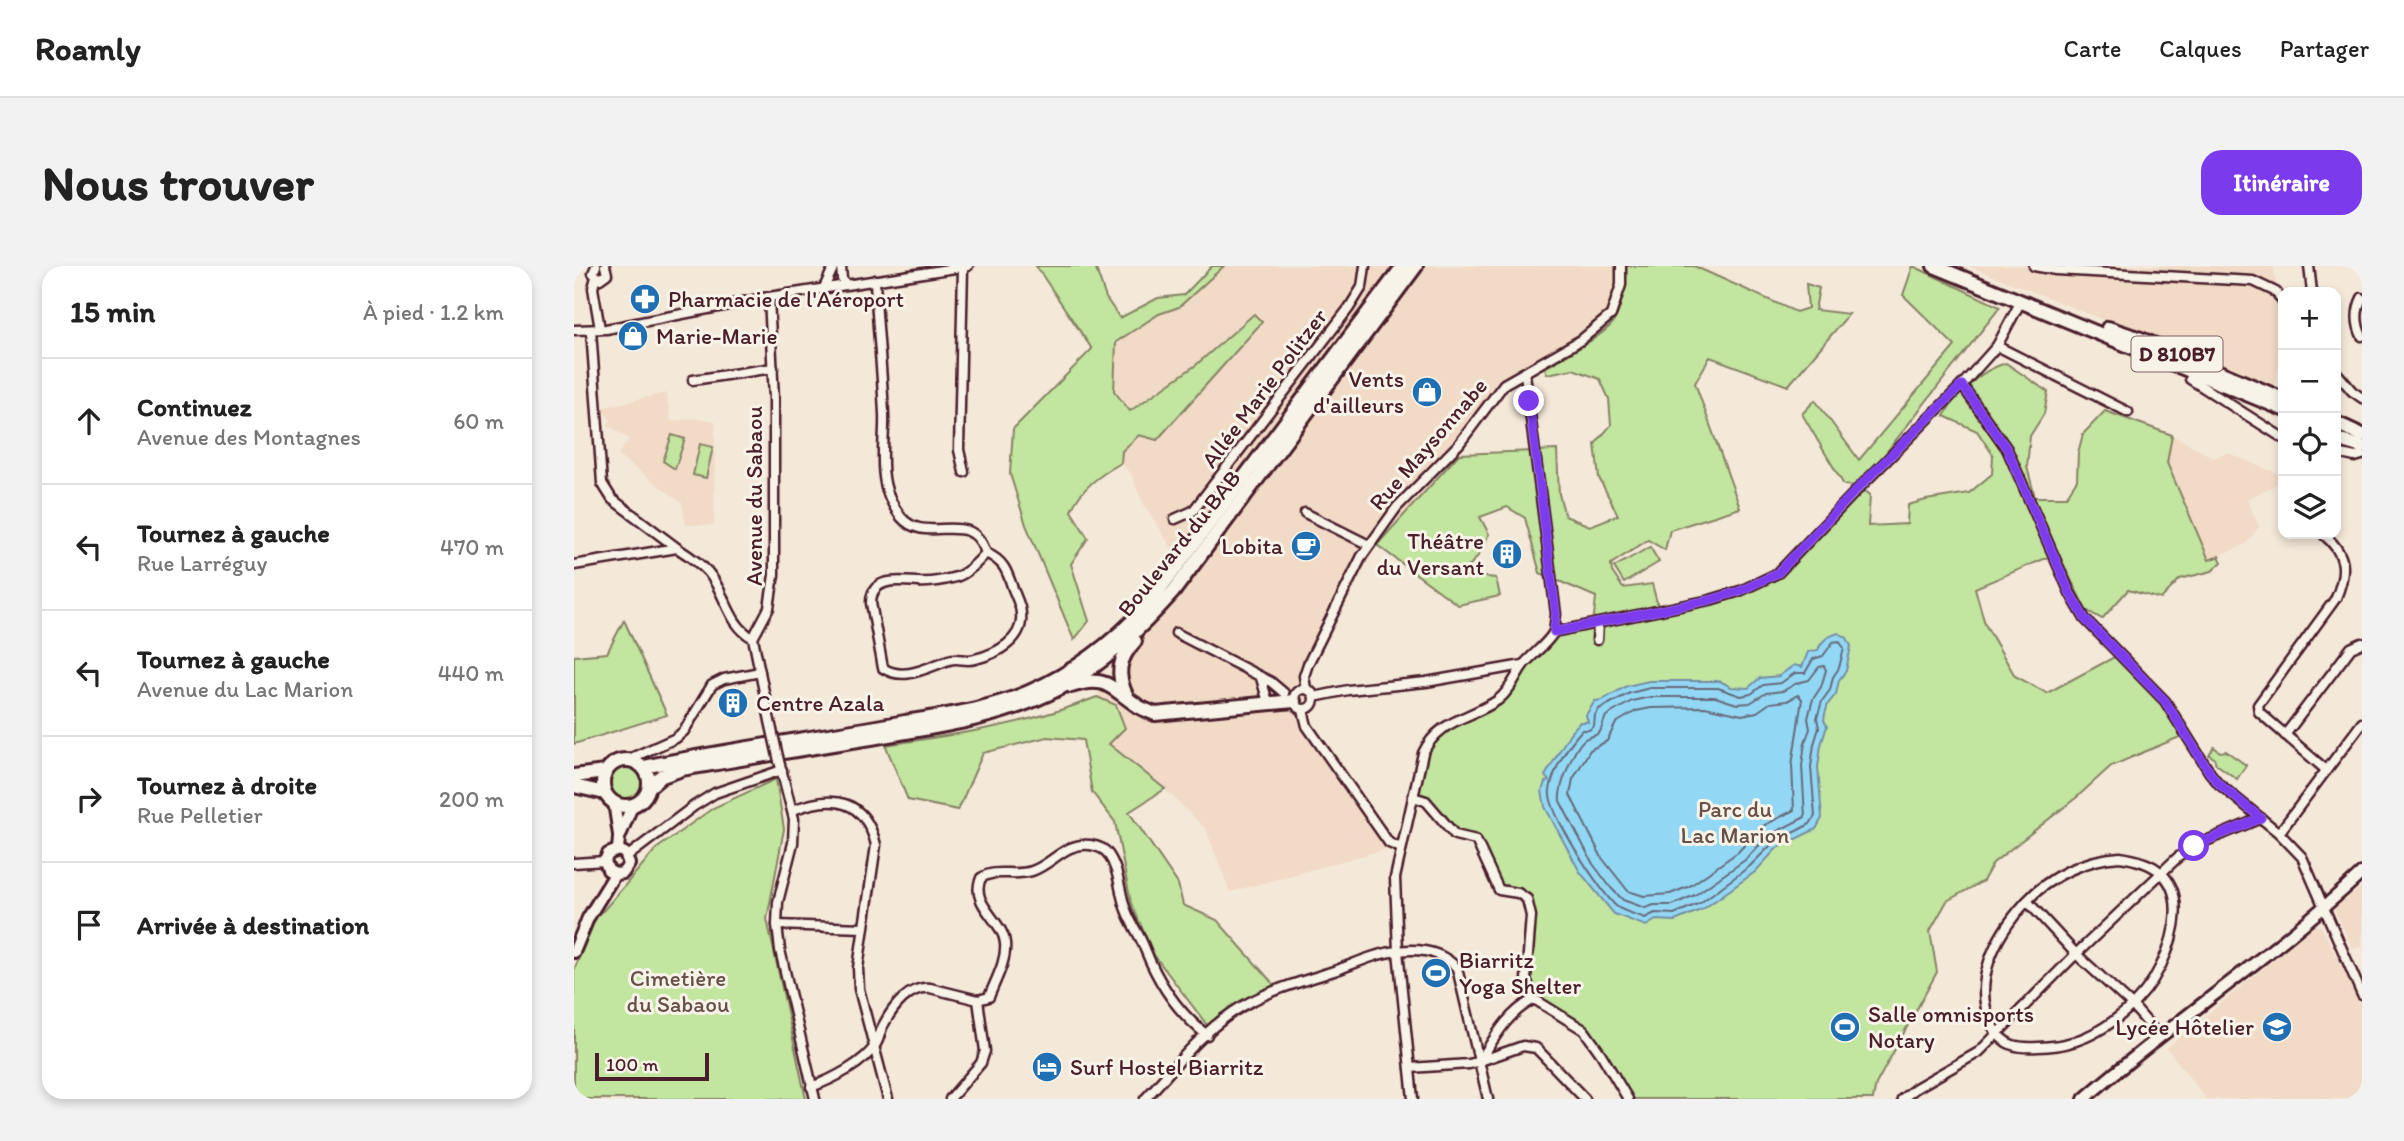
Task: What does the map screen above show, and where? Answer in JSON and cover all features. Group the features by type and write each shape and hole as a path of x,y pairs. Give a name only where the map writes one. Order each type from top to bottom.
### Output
{"main road":[{"name":"Boulevard du BAB","path":"644,767 977,709 1027,693 1081,664 1108,644 1148,605 1404,266"},
{"name":"Boulevard du BAB","path":"649,787 662,776 682,769 982,718 1033,700 1060,687 1106,658 1124,644 1173,593 1416,266"},
{"path":"1934,266 2278,407"},
{"path":"2067,319 2088,334 2278,416"},
{"name":"D 810B7","path":"2067,319 2092,323 2141,339 2278,397"},
{"path":"2341,425 2362,435"},
{"path":"2341,434 2362,445"},
{"path":"2341,440 2362,445"},
{"path":"1127,697 1120,684 1121,660 1173,593"},
{"path":"1060,687 1104,681 1136,705 1155,714 1285,699"},
{"path":"574,786 610,798 623,806 632,806 642,799 649,787 644,767 629,759 615,762 605,772 603,779 610,798"},
{"path":"574,776 605,772"}],"street":[{"path":"596,266 593,288 600,330"},
{"path":"596,277 603,279 606,276 606,266"},
{"path":"824,288 834,266"},
{"path":"841,266 842,279 846,284"},
{"path":"574,330 600,330 769,297 875,280 907,271 965,266 959,450 964,472"},
{"name":"Allée Marie Politzer","path":"1175,519 1193,512 1349,308 1362,287 1365,266"},
{"name":"Rue Maysonnabe","path":"1285,699 1304,676 1369,545 1409,492 1459,444 1504,384 1581,340 1611,315 1621,285 1620,266"},
{"path":"2034,266 2056,270 2253,281 2278,295"},
{"path":"2309,266 2311,287"},
{"path":"875,280 884,414 885,485 900,516 910,526 920,529 966,530 976,534 986,553 998,558 1005,566 1021,612 1021,622 1005,648 974,660 956,658 932,668 897,675 883,668 871,603 871,593 875,588 880,584 908,579 917,582 963,575 986,553"},
{"name":"Avenue du Sabaou","path":"753,639 762,625 772,596 773,368 769,297"},
{"path":"2362,298 2357,314 2357,325 2362,337"},
{"path":"1554,632 1710,600 1740,591 1778,573 1997,346 2021,301"},
{"path":"591,330 602,482 612,499 708,571 737,626 753,639 780,766 793,810 793,842 780,890 777,925 780,950 815,1099"},
{"path":"1997,346 2128,412"},
{"path":"693,380 773,368"},
{"path":"1412,1099 1398,951 1395,878 1423,753 1433,736 1448,723 1498,699 1508,691 1523,665 1554,632 1556,614 1525,374"},
{"path":"2341,378 2362,398"},
{"path":"2190,379 2278,435"},
{"path":"1962,385 2007,449 2070,593 2085,619 2165,701 2219,784 2279,833 2302,857 2362,995"},
{"path":"2341,454 2355,457 2362,455"},
{"path":"1305,513 1369,545"},
{"path":"2326,771 2259,712 2258,705 2336,598 2344,580 2343,559 2329,539"},
{"path":"574,565 677,548"},
{"path":"1597,640 1598,624"},
{"path":"1176,633 1261,678 1285,699 1389,843 1401,848"},
{"path":"2285,735 2351,648 2362,643"},
{"path":"1285,699 1426,682 1523,665"},
{"path":"629,759 676,738 690,723 712,685 724,679 760,672"},
{"path":"1261,678 1285,699 1312,706 1314,697"},
{"path":"2279,833 2362,723"},
{"path":"610,798 623,853 628,868 623,873 615,874 608,870 605,862 608,855 623,853 715,793 780,766"},
{"path":"1413,797 1426,801 1455,835 1476,840 1499,890 1518,893 1527,899 1531,916 1526,979 1534,999 1584,1030 1628,1099"},
{"path":"793,810 824,801 841,802 855,807 873,831 876,845 858,968 859,989 888,1099"},
{"path":"620,838 632,806"},
{"path":"1902,1099 1979,1052 2161,872 2194,846 2261,818"},
{"path":"811,1087 829,1081 875,1046 884,1023 899,1003 922,987 978,1000 989,997 1005,953 1002,932 982,904 978,893 981,878 998,872 1014,876 1035,870 1076,845 1101,848 1108,854 1116,870 1127,913 1149,961 1180,1011 1206,1035"},
{"path":"2120,857 2141,861 2161,872 2174,899 2171,940 2152,981 2112,1023 2089,1036 2060,1047 2017,1048 1998,1035 1985,1011 1983,985 1989,961 2005,930 2027,901 2054,879 2081,865 2120,857"},
{"path":"574,863 605,862"},
{"path":"2084,1099 2264,957 2362,873"},
{"path":"574,952 588,918 615,874"},
{"path":"2027,901 2076,954 2132,1005 2160,1037"},
{"path":"777,925 863,928"},
{"path":"2338,940 2346,948 2362,984"},
{"path":"1145,1099 1206,1035 1231,1013 1260,996 1398,951 1433,952 1442,955 1457,968 1488,1099"},
{"path":"1480,1061 1498,1031 1517,1009 1534,999"},
{"path":"950,1099 981,1063 985,1051 978,1000"},
{"path":"1410,1068 1469,1065 1523,1046 1536,1048 1585,1099"}],"shaded area":[{"path":"1224,266 1624,266 1625,290 1614,323 1545,368 1511,383 1459,454 1377,545 1310,672 1304,726 1386,849 1230,892 1206,829 1165,789 1108,744 1097,697 1174,552 1142,501 1131,474 1121,463 1122,451 1139,435 1157,440 1261,322 1253,314 1196,365 1130,411 1114,391 1116,342 1159,314 1179,307"},
{"path":"1969,266 2273,266 2278,289 2278,371 2273,388"},
{"path":"666,393 671,422 691,418 715,421 714,525 686,525 682,503 618,455 629,439 608,425 611,420 601,408"},
{"path":"2172,435 2214,458 2228,453 2278,474 2278,484 2247,499 2259,527 2246,544 2209,560 2167,463"},
{"path":"2362,886 2362,947 2353,948 2334,909"},
{"name":"Lycée Hôtelier","path":"2314,926 2321,926 2362,1007 2362,1099 2206,1099 2167,1048"}],"green space":[{"path":"1036,266 1095,266 1106,298 1120,318 1158,298 1184,295 1212,266 1224,266 1179,307 1159,314 1116,342 1114,391 1130,411 1196,365 1254,314 1262,322 1157,440 1139,435 1122,451 1121,463 1092,483 1075,503 1071,511 1088,538 1071,564 1089,621 1074,640 1026,525 1010,474 1013,429 1092,349"},
{"name":"Parc du Lac Marion","path":"1624,266 1694,266 1796,312 1808,308 1806,284 1819,288 1815,310 1849,314 1788,386 1710,357 1695,383 1740,508 1670,530 1665,550 1648,540 1611,564 1612,572 1623,588 1652,584 1659,610 1710,600 1778,573 1858,486 1844,485 1802,414 1815,400 1859,460 1955,346 1903,295 1913,266 2000,307 1860,486 1870,495 1868,526 1907,524 1908,505 1969,493 1992,474 1993,455 1977,431 1944,416 1955,399 1970,384 1987,371 2006,363 2048,392 2044,414 2030,436 2027,467 2035,497 2066,497 2077,480 2078,453 2083,434 2105,411 2172,435 2167,463 2209,560 2219,556 2222,562 2212,571 2180,579 2161,599 2128,590 2102,619 2086,610 2058,553 1975,588 1985,624 2015,676 2047,693 2118,655 2161,702 2182,736 2111,766 2077,797 1993,863 1983,881 1947,901 1930,931 1937,972 1876,1084 1873,1099 1628,1099 1584,1030 1534,999 1526,979 1531,916 1527,899 1499,890 1476,840 1458,833 1430,807 1413,797 1423,753 1433,736 1498,699 1554,632 1593,625 1596,597 1540,573 1525,518 1507,507 1480,517 1489,534 1478,556 1469,566 1476,576 1496,578 1500,596 1458,605 1377,545 1459,454 1557,450 1559,494 1565,516 1590,526 1618,515 1599,478 1595,444 1611,425 1609,399 1600,379 1573,369 1547,374 1545,368 1593,339 1614,321 1622,301"},
{"path":"672,435 685,439 675,469 663,461"},
{"path":"700,444 713,447 706,478 693,475"},
{"path":"1650,547 1659,562 1624,583 1614,567"},
{"path":"624,620 667,715 574,744 574,656 607,653"},
{"path":"1097,697 1116,705 1125,728 1109,744 1165,789 1129,812 1178,884 1183,905 1217,920 1276,987 1246,1000 1207,1025 1154,955 1131,903 1115,822 1092,792 1083,740 1047,737 983,753 958,810 908,800 886,745 1019,722"},
{"path":"2214,747 2220,752 2226,751 2246,765 2237,779 2216,764 2214,758 2209,755"},
{"path":"626,767 637,772 642,783 637,794 626,799 615,794 610,783 615,772"},
{"name":"Cimetière du Sabaou","path":"776,779 784,829 767,919 806,1099 574,1099 574,970 593,925 593,915 603,911 656,849 713,808"}],"water":[{"path":"1839,633 1847,638 1851,646 1846,671 1839,680 1836,694 1828,704 1825,714 1827,726 1818,767 1822,818 1816,829 1777,848 1755,872 1703,909 1675,921 1656,920 1646,926 1614,914 1580,872 1545,807 1542,791 1545,782 1549,781 1545,776 1570,733 1580,722 1588,722 1586,715 1595,701 1627,686 1649,681 1720,681 1731,687 1748,688 1760,678 1779,676 1794,665 1802,667 1808,652 1818,650 1826,639"}],"place":[{"name":"Pharmacie de l'Aéroport","path":"645,299"},
{"name":"Marie-Marie","path":"633,336"},
{"name":"Vents d'ailleurs","path":"1427,392"},
{"name":"Lobita","path":"1306,546"},
{"name":"Théâtre du Versant","path":"1507,554"},
{"name":"Centre Azala","path":"733,703"},
{"name":"Biarritz Yoga Shelter","path":"1436,973"},
{"name":"Salle omnisports Notary","path":"1845,1027"},
{"name":"Lycée Hôtelier","path":"2277,1027"},
{"name":"Surf Hostel Biarritz","path":"1047,1067"}],"route":[{"path":"1529,401 1556,614 1554,632 1710,600 1740,591 1778,573 1860,486 1962,385 2007,449 2070,593 2085,619 2165,701 2219,784 2261,818 2194,846"}]}
